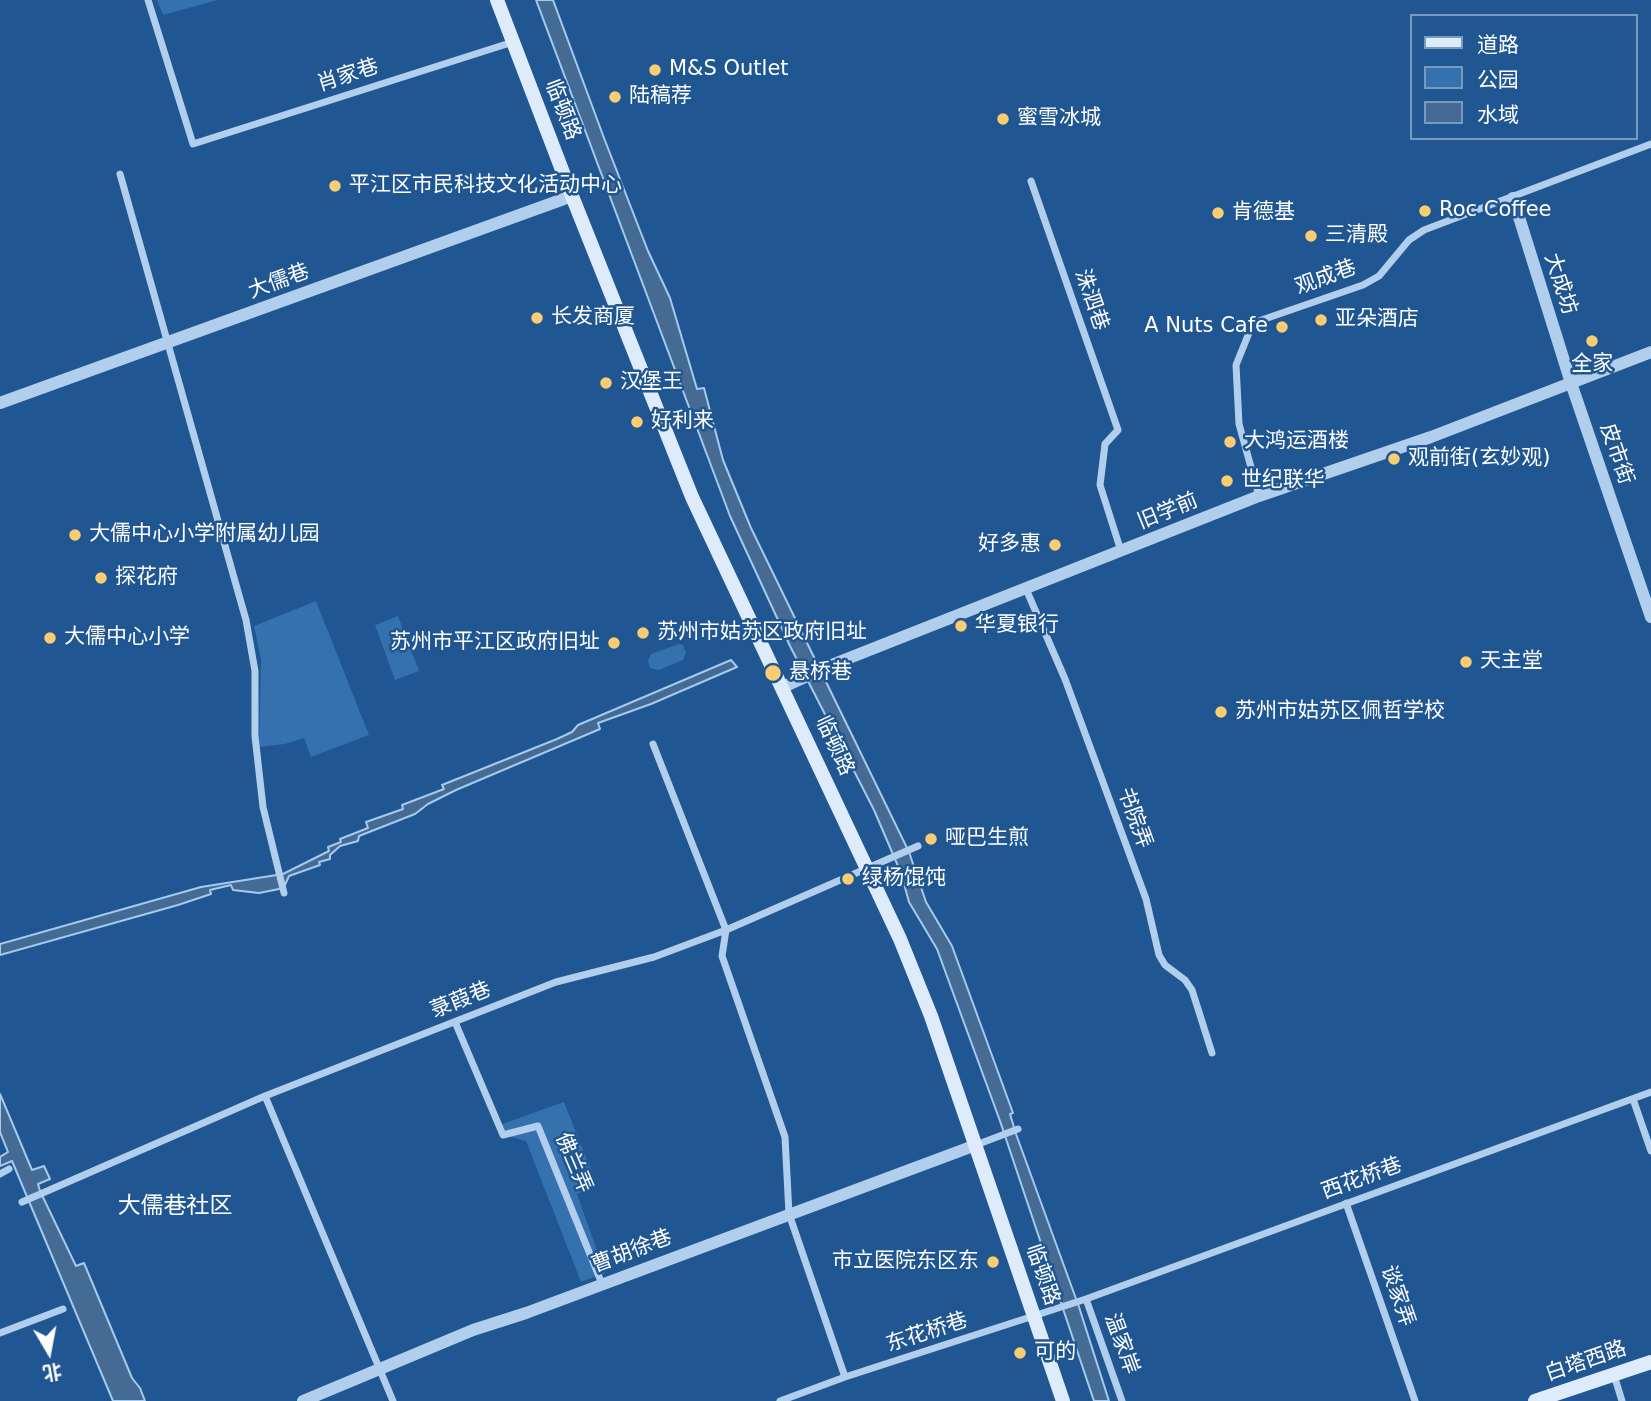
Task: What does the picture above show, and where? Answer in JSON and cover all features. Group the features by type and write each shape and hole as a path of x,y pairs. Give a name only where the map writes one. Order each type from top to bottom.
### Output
{"main road":[{"name":"临顿路","path":"497,0 692,497 900,939 931,1016 1063,1401"},
{"name":"白塔西路","path":"1535,1401 1651,1362"}],"street":[{"name":"肖家巷","path":"148,0 193,144 513,42"},
{"name":"观成巷","path":"1259,496 1239,424 1236,365 1253,323 1363,285 1379,276 1409,240 1424,230 1651,144"},
{"path":"120,174 226,542 250,639 255,671 256,749 263,807 284,890"},
{"name":"洙泗巷","path":"1031,181 1118,430 1105,444 1100,485 1121,551"},
{"name":"大儒巷","path":"0,403 572,196"},
{"name":"大成坊","path":"1513,198 1571,383"},
{"name":"旧学前","path":"783,687 827,667 1259,496 1431,437 1651,352"},
{"name":"皮市街","path":"1571,383 1651,617"},
{"name":"书院弄","path":"1026,589 1065,679 1146,899 1159,955 1165,965 1185,980 1192,990 1212,1053"},
{"path":"653,744 726,930 722,956 785,1137 789,1214 845,1377"},
{"name":"菉葭巷","path":"24,1201 265,1096 556,982 654,957 726,930 915,847"},
{"name":"佛兰弄","path":"455,1022 503,1135 538,1126 602,1284"},
{"name":"西花桥巷","path":"1083,1300 1651,1092"},
{"path":"265,1096 393,1401"},
{"path":"1633,1099 1651,1152"},
{"path":"976,1145 1018,1129"},
{"name":"曹胡徐巷","path":"303,1401 473,1330 526,1313 976,1145"},
{"path":"0,1174 9,1169"},
{"name":"谈家弄","path":"1346,1203 1415,1401"},
{"name":"东花桥巷","path":"780,1401 845,1377 1083,1300"},
{"name":"温家岸","path":"1083,1300 1122,1401"},
{"path":"0,1333 63,1309"},
{"path":"1614,1375 1622,1401"}],"green space":[{"path":"157,0 218,0 163,15"},
{"path":"316,601 369,735 311,757 304,738 285,744 259,747 261,660 254,626"},
{"path":"398,616 419,671 395,680 375,625"},
{"path":"683,645 686,653 683,660 659,670 650,668 648,661 651,654"},
{"path":"564,1102 597,1185 577,1194 605,1273 581,1282 526,1141 507,1136 502,1124"}],"water":[{"path":"536,0 553,0 648,251 670,298 697,389 704,388 723,460 751,528 909,852 926,902 952,946 1013,1113 1010,1114 1016,1134 1079,1307 1109,1401 1094,1401 1000,1121 937,949 909,902 901,873 874,810 790,646 730,516"},
{"path":"731,660 737,667 651,704 598,723 600,729 456,790 415,814 359,836 358,841 340,846 330,855 330,859 319,862 320,865 289,876 285,885 279,889 259,893 233,890 231,885 210,890 211,894 178,905 0,955 0,944 201,887 283,874 329,851 328,847 341,842 340,839 368,828 366,822 403,809 402,805 444,789 442,785 557,739 572,732 578,725"},
{"path":"0,1094 32,1170 44,1166 50,1179 38,1184 40,1191 76,1266 84,1263 132,1378 145,1401 113,1401 12,1161 0,1166 0,1157 8,1152 0,1132"}],"place":[{"name":"M&S Outlet","path":"655,70"},
{"name":"陆稿荐","path":"615,97"},
{"name":"蜜雪冰城","path":"1003,119"},
{"name":"平江区市民科技文化活动中心","path":"335,186"},
{"name":"Roc Coffee","path":"1425,211"},
{"name":"肯德基","path":"1218,213"},
{"name":"三清殿","path":"1311,236"},
{"name":"长发商厦","path":"537,318"},
{"name":"亚朵酒店","path":"1321,320"},
{"name":"A Nuts Cafe","path":"1282,327"},
{"name":"全家","path":"1592,341"},
{"name":"汉堡王","path":"606,383"},
{"name":"好利来","path":"637,422"},
{"name":"大鸿运酒楼","path":"1230,442"},
{"name":"观前街(玄妙观)","path":"1394,459"},
{"name":"世纪联华","path":"1227,481"},
{"name":"大儒中心小学附属幼儿园","path":"75,535"},
{"name":"好多惠","path":"1055,545"},
{"name":"探花府","path":"101,578"},
{"name":"华夏银行","path":"961,626"},
{"name":"苏州市姑苏区政府旧址","path":"643,633"},
{"name":"大儒中心小学","path":"50,638"},
{"name":"苏州市平江区政府旧址","path":"614,643"},
{"name":"天主堂","path":"1466,662"},
{"name":"悬桥巷","path":"773,673"},
{"name":"苏州市姑苏区佩哲学校","path":"1221,712"},
{"name":"哑巴生煎","path":"931,839"},
{"name":"绿杨馄饨","path":"848,879"},
{"name":"市立医院东区东","path":"993,1262"},
{"name":"可的","path":"1020,1353"}],"district":[{"name":"大儒巷社区","path":"175,1207"}]}
